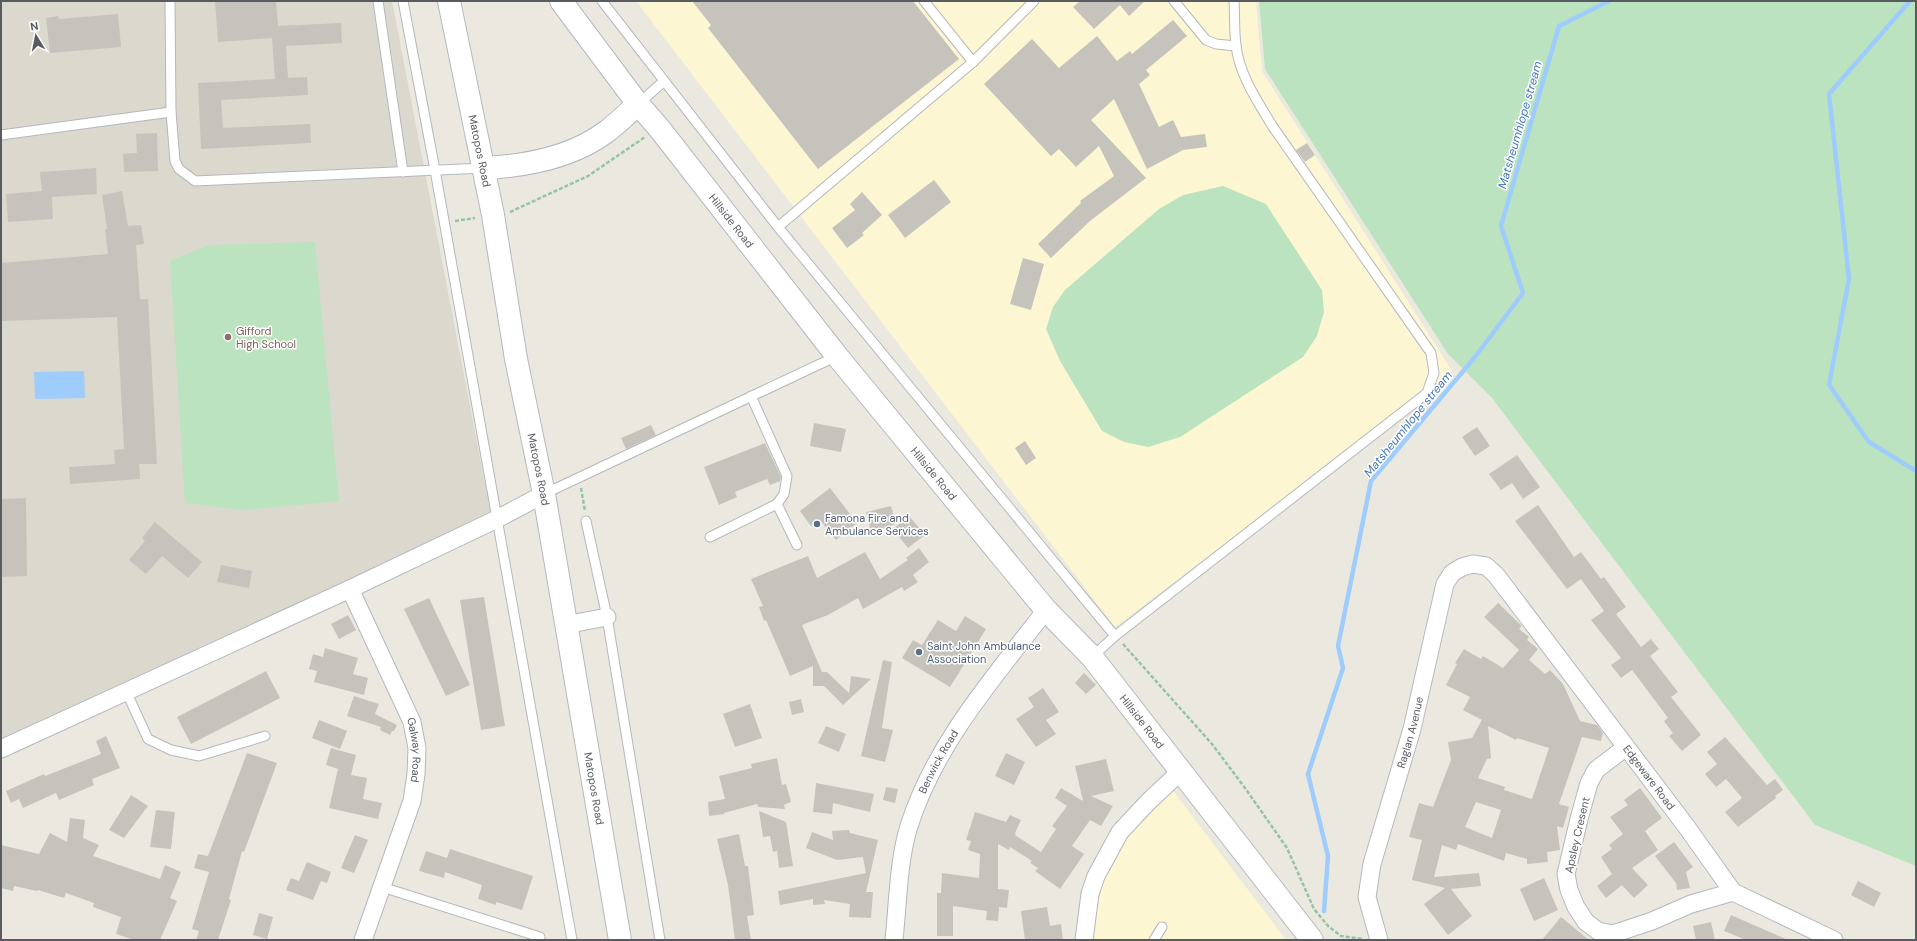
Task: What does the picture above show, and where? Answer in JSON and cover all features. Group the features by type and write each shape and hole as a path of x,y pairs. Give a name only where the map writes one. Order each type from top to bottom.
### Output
{"street":[{"name":"Matopos Road","path":"449,1 484,168 516,359 544,494 565,625 620,940"},
{"name":"Hillside Road","path":"561,1 638,104 659,128 837,356 1046,610 1092,657 1312,940"},
{"path":"484,168 516,167 565,154 605,133 638,104"},
{"path":"1,749 350,589 497,519 544,494"},
{"name":"Raglan Avenue","path":"1372,940 1367,897 1372,864 1412,729 1445,584 1452,573 1462,567 1473,564 1486,566 1496,575"},
{"name":"Edgeware Road","path":"1496,575 1733,892 1834,940"},
{"name":"Galway Road","path":"350,589 412,722 417,748 416,774 412,801 363,940"},
{"name":"Benwick Road","path":"894,940 902,858 909,827 930,774 982,692 1046,610"},
{"path":"565,625 607,617"},
{"name":"Apsley Cresent","path":"1626,748 1596,770 1589,783 1566,874 1569,890 1576,907 1586,922 1598,931 1613,934 1652,921 1691,904 1733,892"},
{"path":"1084,940 1090,894 1096,876 1120,832 1148,802 1181,771"}],"lane":[{"path":"170,1 171,112 175,161 179,169 195,181 484,168"},
{"path":"378,1 403,172"},
{"path":"403,1 435,170 443,223 572,940"},
{"path":"602,1 663,82 685,107 778,227 1115,636"},
{"path":"924,1 973,62"},
{"path":"778,227 973,62 1034,1"},
{"path":"1174,1 1206,40 1216,44 1236,46"},
{"path":"1092,657 1115,636 1427,394 1434,372 1431,353 1273,127 1246,78 1236,46 1234,1"},
{"path":"638,104 663,82"},
{"path":"1,135 171,112"},
{"path":"544,494 837,356"},
{"path":"710,537 777,504 784,494 787,476 751,396"},
{"path":"777,504 797,545"},
{"path":"586,521 607,617 660,940"},
{"path":"126,691 148,739 171,750 199,756 265,736"},
{"path":"382,887 540,937"},
{"path":"1154,940 1162,927"}],"path":[{"path":"443,223 509,212 588,176 659,128"},
{"path":"579,477 586,521"},
{"path":"1115,636 1212,744 1240,782 1287,848 1314,909 1328,926 1342,936 1372,940"}],"shaded area":[{"name":"Gifford High School","path":"1,1 392,1 491,515 1,742"},
{"path":"636,1 1256,1 1262,71 1452,371 1115,627"},
{"path":"1171,788 1286,940 1090,940 1101,877 1125,833"}],"green space":[{"path":"1259,1 1916,1 1916,866 1815,825 1492,398 1448,354 1265,69"},
{"path":"1223,186 1266,204 1322,290 1324,312 1317,336 1303,357 1180,437 1148,447 1124,442 1102,431 1060,361 1046,329 1053,307 1065,290 1159,209 1183,195"},
{"path":"315,242 339,501 242,510 185,503 170,261 209,245"}],"water":[{"path":"84,371 85,398 35,399 34,372"}],"building":[{"path":"215,1 276,1 278,26 341,23 342,43 286,46 288,78 307,77 308,95 221,100 223,128 310,124 311,143 201,149 198,83 275,79 272,38 218,42"},
{"path":"692,1 913,1 959,59 818,169 708,28 711,25"},
{"path":"1080,1 1145,1 1129,16 1120,5 1094,29 1073,7"},
{"path":"118,14 121,47 50,53 46,18 58,16 59,19"},
{"path":"1173,20 1187,36 1146,70 1150,75 1139,84 1159,127 1173,120 1181,137 1205,134 1207,147 1183,150 1147,169 1114,99 1091,120 1146,178 1090,221 1051,258 1038,244 1081,203 1080,201 1114,176 1099,146 1076,167 1059,149 1051,156 984,84 1032,39 1059,68 1097,36 1117,61 1130,51 1132,54"},
{"path":"157,133 158,171 124,172 123,154 137,153 136,134"},
{"path":"1307,143 1315,155 1305,162 1296,150"},
{"path":"96,168 97,194 52,197 53,219 8,222 6,194 42,191 40,172"},
{"path":"934,180 951,202 905,238 888,215"},
{"path":"122,191 128,226 141,225 144,244 136,245 140,299 148,299 157,464 139,464 140,479 70,484 69,467 115,464 114,450 124,449 117,317 1,321 1,263 108,254 105,229 107,229 102,195"},
{"path":"862,192 882,215 862,233 864,235 847,248 832,228 855,210 850,204"},
{"path":"1023,258 1044,264 1031,310 1010,304"},
{"path":"814,423 846,429 841,452 810,446"},
{"path":"651,425 656,435 626,449 621,438"},
{"path":"1477,427 1490,446 1475,456 1462,437"},
{"path":"1025,441 1036,458 1026,465 1015,448"},
{"path":"765,443 781,477 780,481 770,485 767,479 735,492 737,497 719,505 704,467"},
{"path":"1517,455 1540,487 1523,499 1512,483 1501,490 1489,474"},
{"path":"830,488 857,523 836,540 820,520 811,526 800,511"},
{"path":"26,498 27,576 1,577 1,499"},
{"path":"1538,505 1574,557 1581,552 1601,579 1604,577 1626,607 1616,614 1641,647 1651,639 1659,649 1650,656 1678,692 1671,697 1701,735 1682,751 1669,736 1673,733 1664,721 1668,718 1632,670 1621,678 1611,665 1621,658 1591,620 1604,611 1581,579 1567,589 1515,521"},
{"path":"891,506 896,524 871,531 866,512"},
{"path":"909,516 925,535 908,548 893,529"},
{"path":"155,522 202,562 188,578 162,556 146,574 129,560 145,541 142,538"},
{"path":"919,548 929,562 913,575 918,582 904,591 902,587 863,609 858,598 828,615 802,625 822,672 827,672 849,693 851,676 871,679 843,705 824,686 813,686 813,666 790,676 766,620 764,621 759,607 763,606 751,579 808,556 817,578 865,552 880,579 908,560 906,558"},
{"path":"221,565 252,571 249,588 217,582"},
{"path":"484,597 505,726 481,730 460,600"},
{"path":"429,598 470,685 446,696 404,609"},
{"path":"1498,603 1522,626 1519,629 1529,637 1527,640 1538,649 1529,660 1545,674 1550,670 1563,684 1580,721 1597,725 1603,733 1601,741 1582,737 1559,804 1569,807 1563,828 1557,826 1560,850 1547,852 1548,862 1527,864 1527,859 1506,853 1504,861 1458,844 1456,850 1442,845 1434,877 1479,873 1481,886 1451,889 1472,916 1448,935 1424,904 1445,888 1412,880 1422,840 1409,837 1419,803 1433,807 1451,760 1448,742 1472,738 1482,720 1463,710 1470,697 1446,685 1457,664 1455,663 1464,649 1481,659 1483,656 1503,668 1519,650 1484,617","holes":["1488,726 1516,740 1517,738 1549,748 1532,799 1504,790 1505,787 1478,778 1487,759 1491,758","1476,802 1501,810 1492,838 1465,827"]},
{"path":"348,615 356,630 339,639 331,624"},
{"name":"Saint John Ambulance Association","path":"965,616 986,629 950,687 902,658 913,640 922,645 938,620 956,631"},
{"path":"325,648 358,658 353,674 368,678 364,695 314,682 317,671 309,669 313,654 323,657"},
{"path":"883,660 892,662 882,728 893,730 885,762 861,756"},
{"path":"266,671 280,698 191,744 177,717"},
{"path":"1084,673 1096,685 1086,694 1075,683"},
{"path":"1043,688 1059,712 1046,720 1056,734 1036,747 1016,719 1034,707 1028,698"},
{"path":"354,696 379,704 375,714 397,725 394,731 392,731 390,735 380,730 381,727 347,716"},
{"path":"801,699 804,712 792,715 789,702"},
{"path":"750,704 762,738 735,747 723,714"},
{"path":"319,720 347,731 340,749 312,738"},
{"path":"826,726 846,734 839,752 818,743"},
{"path":"106,736 120,768 92,779 94,785 59,800 56,793 23,808 19,799 11,803 6,791 44,774 45,776 101,754 96,741"},
{"path":"1725,737 1767,785 1775,779 1783,790 1775,796 1776,798 1738,827 1725,812 1742,798 1726,779 1716,787 1705,774 1717,764 1707,752"},
{"path":"331,748 356,755 351,775 367,778 363,799 382,803 378,819 329,808 338,769 326,765"},
{"path":"247,753 277,763 244,852 242,851 229,899 231,900 218,940 196,940 199,931 192,929 209,872 194,868 198,854 208,856"},
{"path":"1006,753 1025,762 1014,785 995,776"},
{"path":"777,758 782,785 786,784 791,802 784,805 785,809 758,807 757,804 724,814 709,816 708,802 725,799 719,776 752,768 751,764"},
{"path":"1106,759 1114,791 1091,796 1113,806 1101,826 1090,820 1072,846 1084,854 1060,889 1035,871 1038,868 1030,863 1032,861 1010,847 1009,850 998,844 998,889 1009,890 1007,908 999,907 998,921 986,920 987,911 953,906 953,936 937,936 937,893 941,893 942,873 979,878 980,854 968,850 971,841 966,840 975,812 1006,822 1010,815 1021,820 1015,835 1041,852 1056,829 1052,826 1067,806 1055,798 1061,788 1083,801 1075,766"},
{"path":"816,783 874,794 870,812 833,803 832,814 813,812"},
{"path":"886,787 898,789 895,803 883,800"},
{"path":"1640,788 1662,818 1645,831 1658,850 1632,868 1648,885 1634,898 1622,885 1606,898 1597,886 1612,874 1601,857 1612,849 1609,845 1623,834 1610,817 1628,805 1624,800"},
{"path":"131,795 148,806 124,838 109,830"},
{"path":"156,810 175,812 171,849 150,847"},
{"path":"759,811 786,822 793,866 779,868 777,851 773,852 770,836 763,837"},
{"path":"70,818 85,820 83,838 99,845 93,856 160,879 165,865 181,872 170,898 177,901 160,940 134,940 116,934 121,917 93,907 94,903 66,893 64,898 38,890 14,886 13,891 1,888 1,845 39,854 50,833 67,842"},
{"path":"849,830 850,833 878,840 866,892 873,892 871,918 849,917 850,904 824,900 825,904 813,905 813,899 780,905 778,891 866,873 863,857 837,860 806,848 812,832 833,840 832,831"},
{"path":"739,834 745,866 748,866 754,915 747,916 751,940 735,940 728,885 717,839"},
{"path":"355,835 368,840 354,873 341,868"},
{"path":"1674,842 1693,867 1686,872 1690,888 1677,890 1676,883 1655,856"},
{"path":"450,849 533,876 522,910 496,902 496,905 478,899 482,885 445,872 444,878 419,871 426,851 447,858"},
{"path":"307,862 331,872 327,883 321,881 313,900 286,890 291,878 299,881"},
{"path":"1544,878 1558,910 1534,921 1520,889"},
{"path":"1858,881 1881,893 1874,907 1851,895"},
{"path":"1047,907 1050,926 1061,924 1063,940 1025,940 1021,911"},
{"path":"259,913 273,917 267,939 253,935"},
{"path":"1731,915 1788,940 1746,940 1724,931"},
{"path":"1561,917 1589,940 1542,940"},
{"path":"1711,922 1715,940 1696,940 1693,926"}],"waterway":[{"name":"Matsheumhlope stream","path":"1324,911 1328,856 1308,774 1343,668 1338,646 1371,481 1475,357 1523,293 1501,226 1559,26 1609,1"},
{"path":"1910,1 1829,94 1849,279 1829,385 1869,442 1916,471"}],"place":[{"name":"Gifford High School","path":"228,337"},
{"name":"Famona Fire and Ambulance Services","path":"817,524"},
{"name":"Saint John Ambulance Association","path":"919,652"}]}
